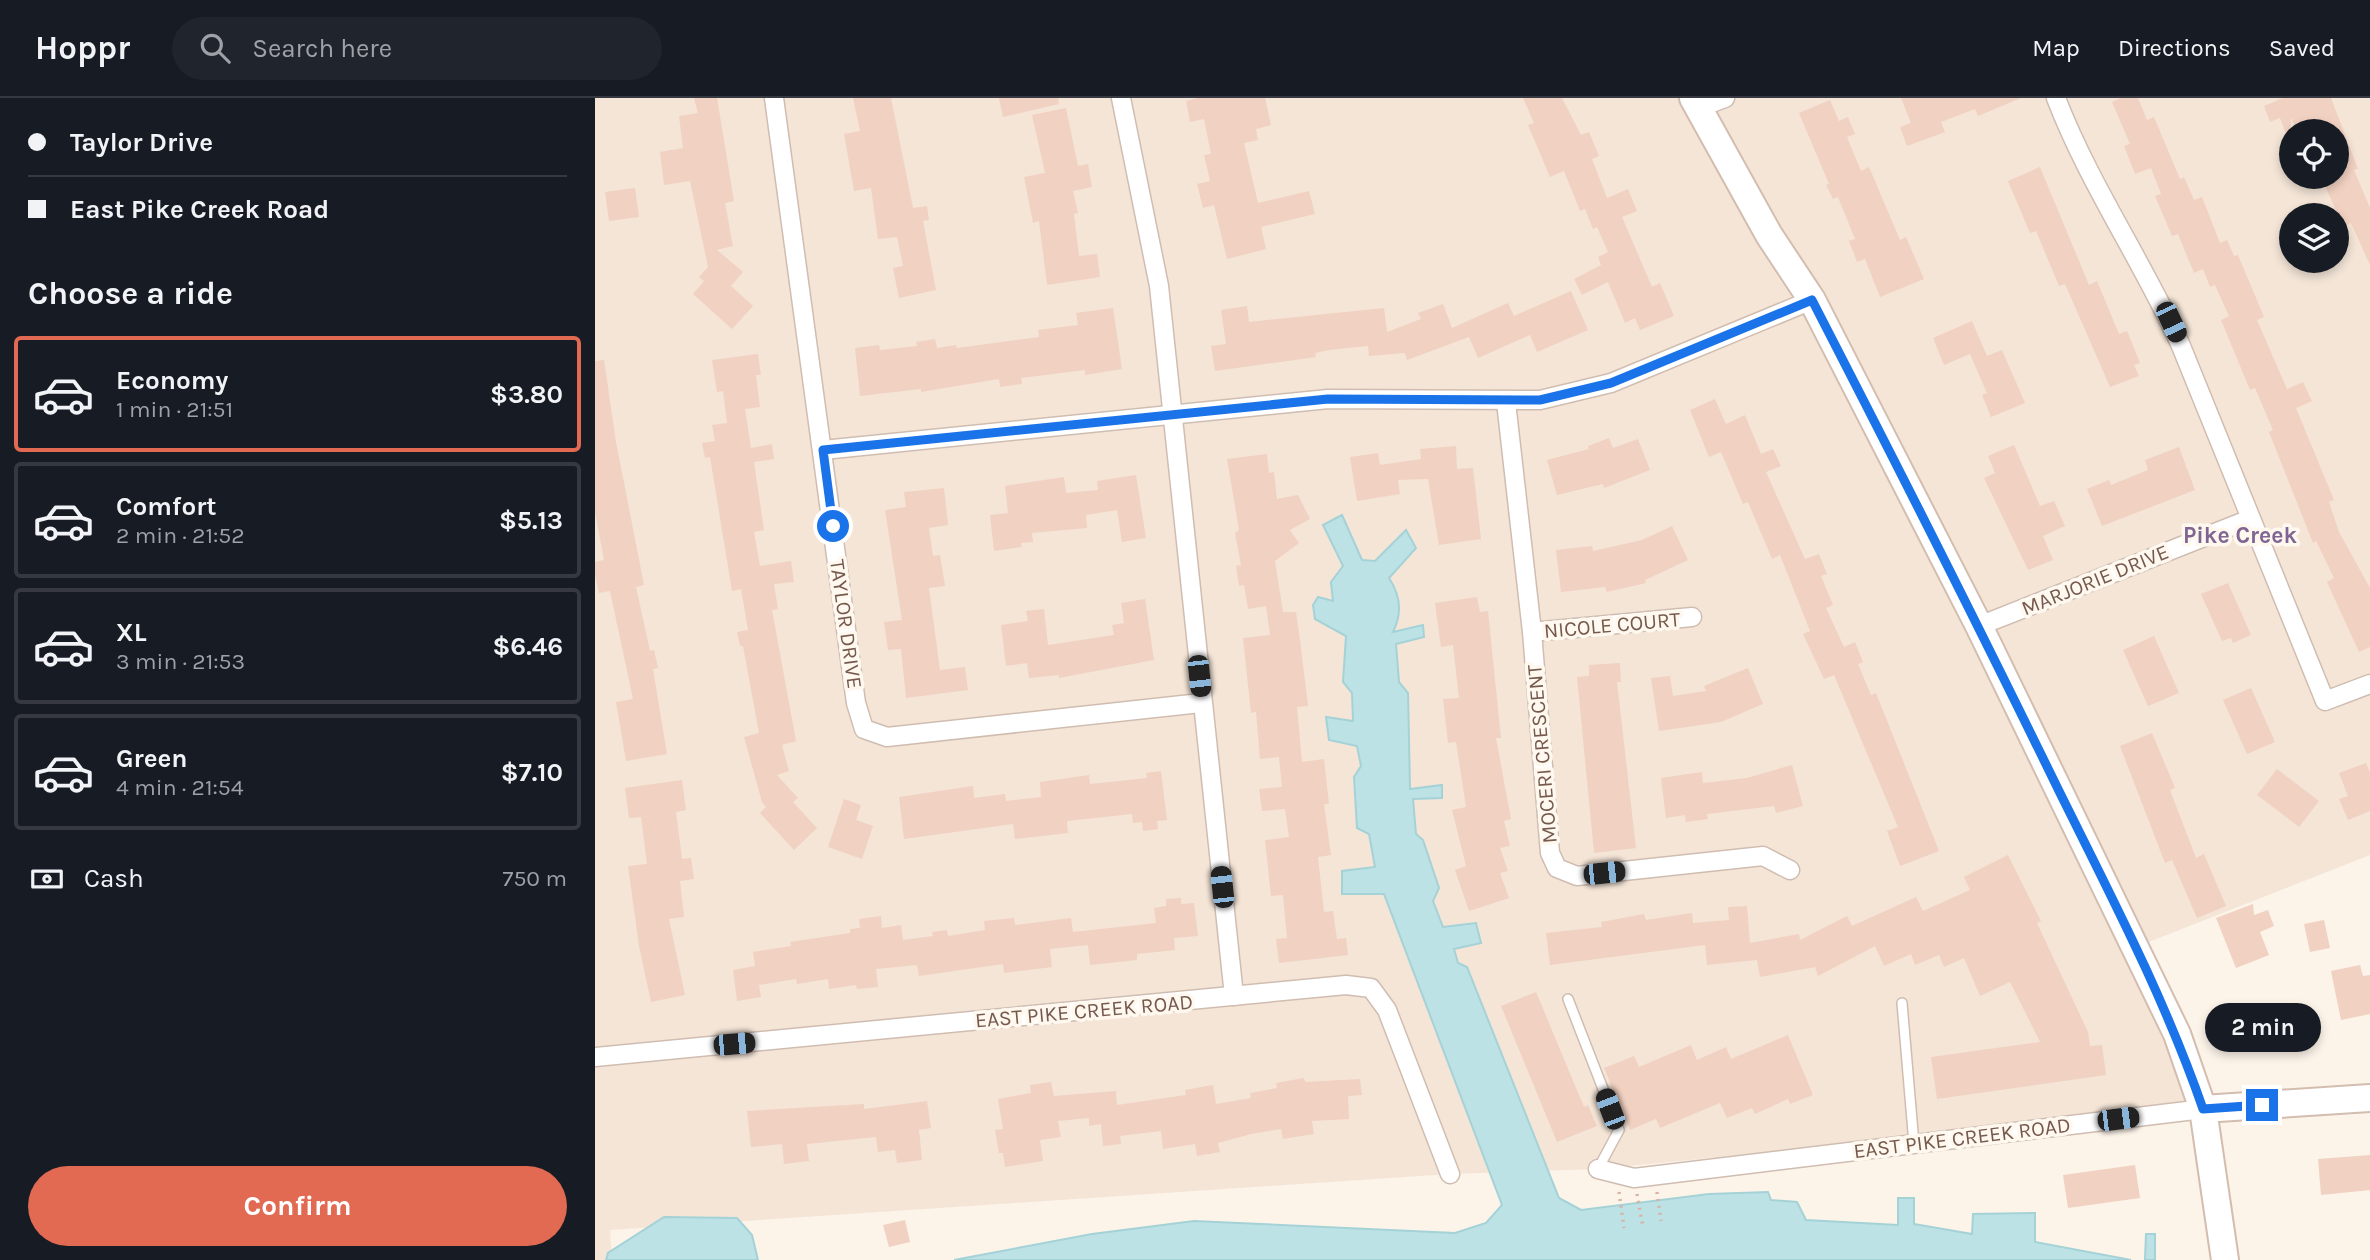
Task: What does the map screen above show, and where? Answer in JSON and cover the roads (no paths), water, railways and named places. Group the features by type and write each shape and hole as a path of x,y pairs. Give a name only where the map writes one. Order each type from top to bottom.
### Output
{"main road":[{"path":"1696,103 1769,235 1812,300 1979,626 2177,1034 2203,1109 2224,1247"},
{"name":"EAST PIKE CREEK ROAD","path":"2203,1109 2370,1098"}],"street":[{"name":"TAYLOR DRIVE","path":"774,98 856,703 864,729 887,737 1201,703"},
{"path":"1121,98 1153,247 1234,996"},
{"path":"1696,103 1725,98"},
{"path":"2056,98 2088,167 2171,322 2325,701 2370,684"},
{"path":"823,450 1328,399 1506,402 1540,400 1611,383 1812,300"},
{"name":"MOCERI CRESCENT","path":"1506,402 1532,632 1550,853 1557,867 1577,876 1763,856 1790,870"},
{"name":"MARJORIE DRIVE","path":"1979,626 2249,519"},
{"name":"NICOLE COURT","path":"1532,632 1692,617"},
{"name":"EAST PIKE CREEK ROAD","path":"595,1057 1346,985 1371,988 1387,1010 1450,1174"},
{"name":"EAST PIKE CREEK ROAD","path":"1598,1169 1634,1178 2203,1109"}],"lane":[{"path":"1567,999 1619,1130 1598,1169"},
{"path":"1902,1003 1914,1144"}],"water":[{"path":"1342,515 1362,560 1375,561 1406,530 1416,548 1389,578 1399,605 1393,632 1423,625 1424,637 1396,644 1399,682 1408,693 1410,789 1442,785 1442,798 1413,799 1416,834 1423,840 1439,888 1433,901 1443,927 1476,923 1481,943 1454,949 1458,963 1467,967 1559,1198 1581,1210 1709,1194 1768,1192 1771,1200 1797,1202 1806,1220 1898,1225 1898,1198 1914,1198 1914,1224 1972,1234 1973,1214 2035,1213 2035,1242 2131,1260 954,1260 1092,1234 1194,1221 1455,1233 1486,1223 1502,1205 1384,894 1342,894 1342,871 1375,867 1369,834 1357,828 1354,777 1361,766 1357,746 1329,740 1326,717 1353,721 1352,693 1343,682 1346,636 1315,619 1313,605 1318,597 1333,601 1331,582 1343,566 1323,525"},
{"path":"664,1217 737,1218 752,1235 758,1260 606,1260 608,1253"},
{"path":"2146,1234 2155,1234 2155,1260 2145,1260"}],"district":[{"name":"Pike Creek","path":"2240,535"}]}
